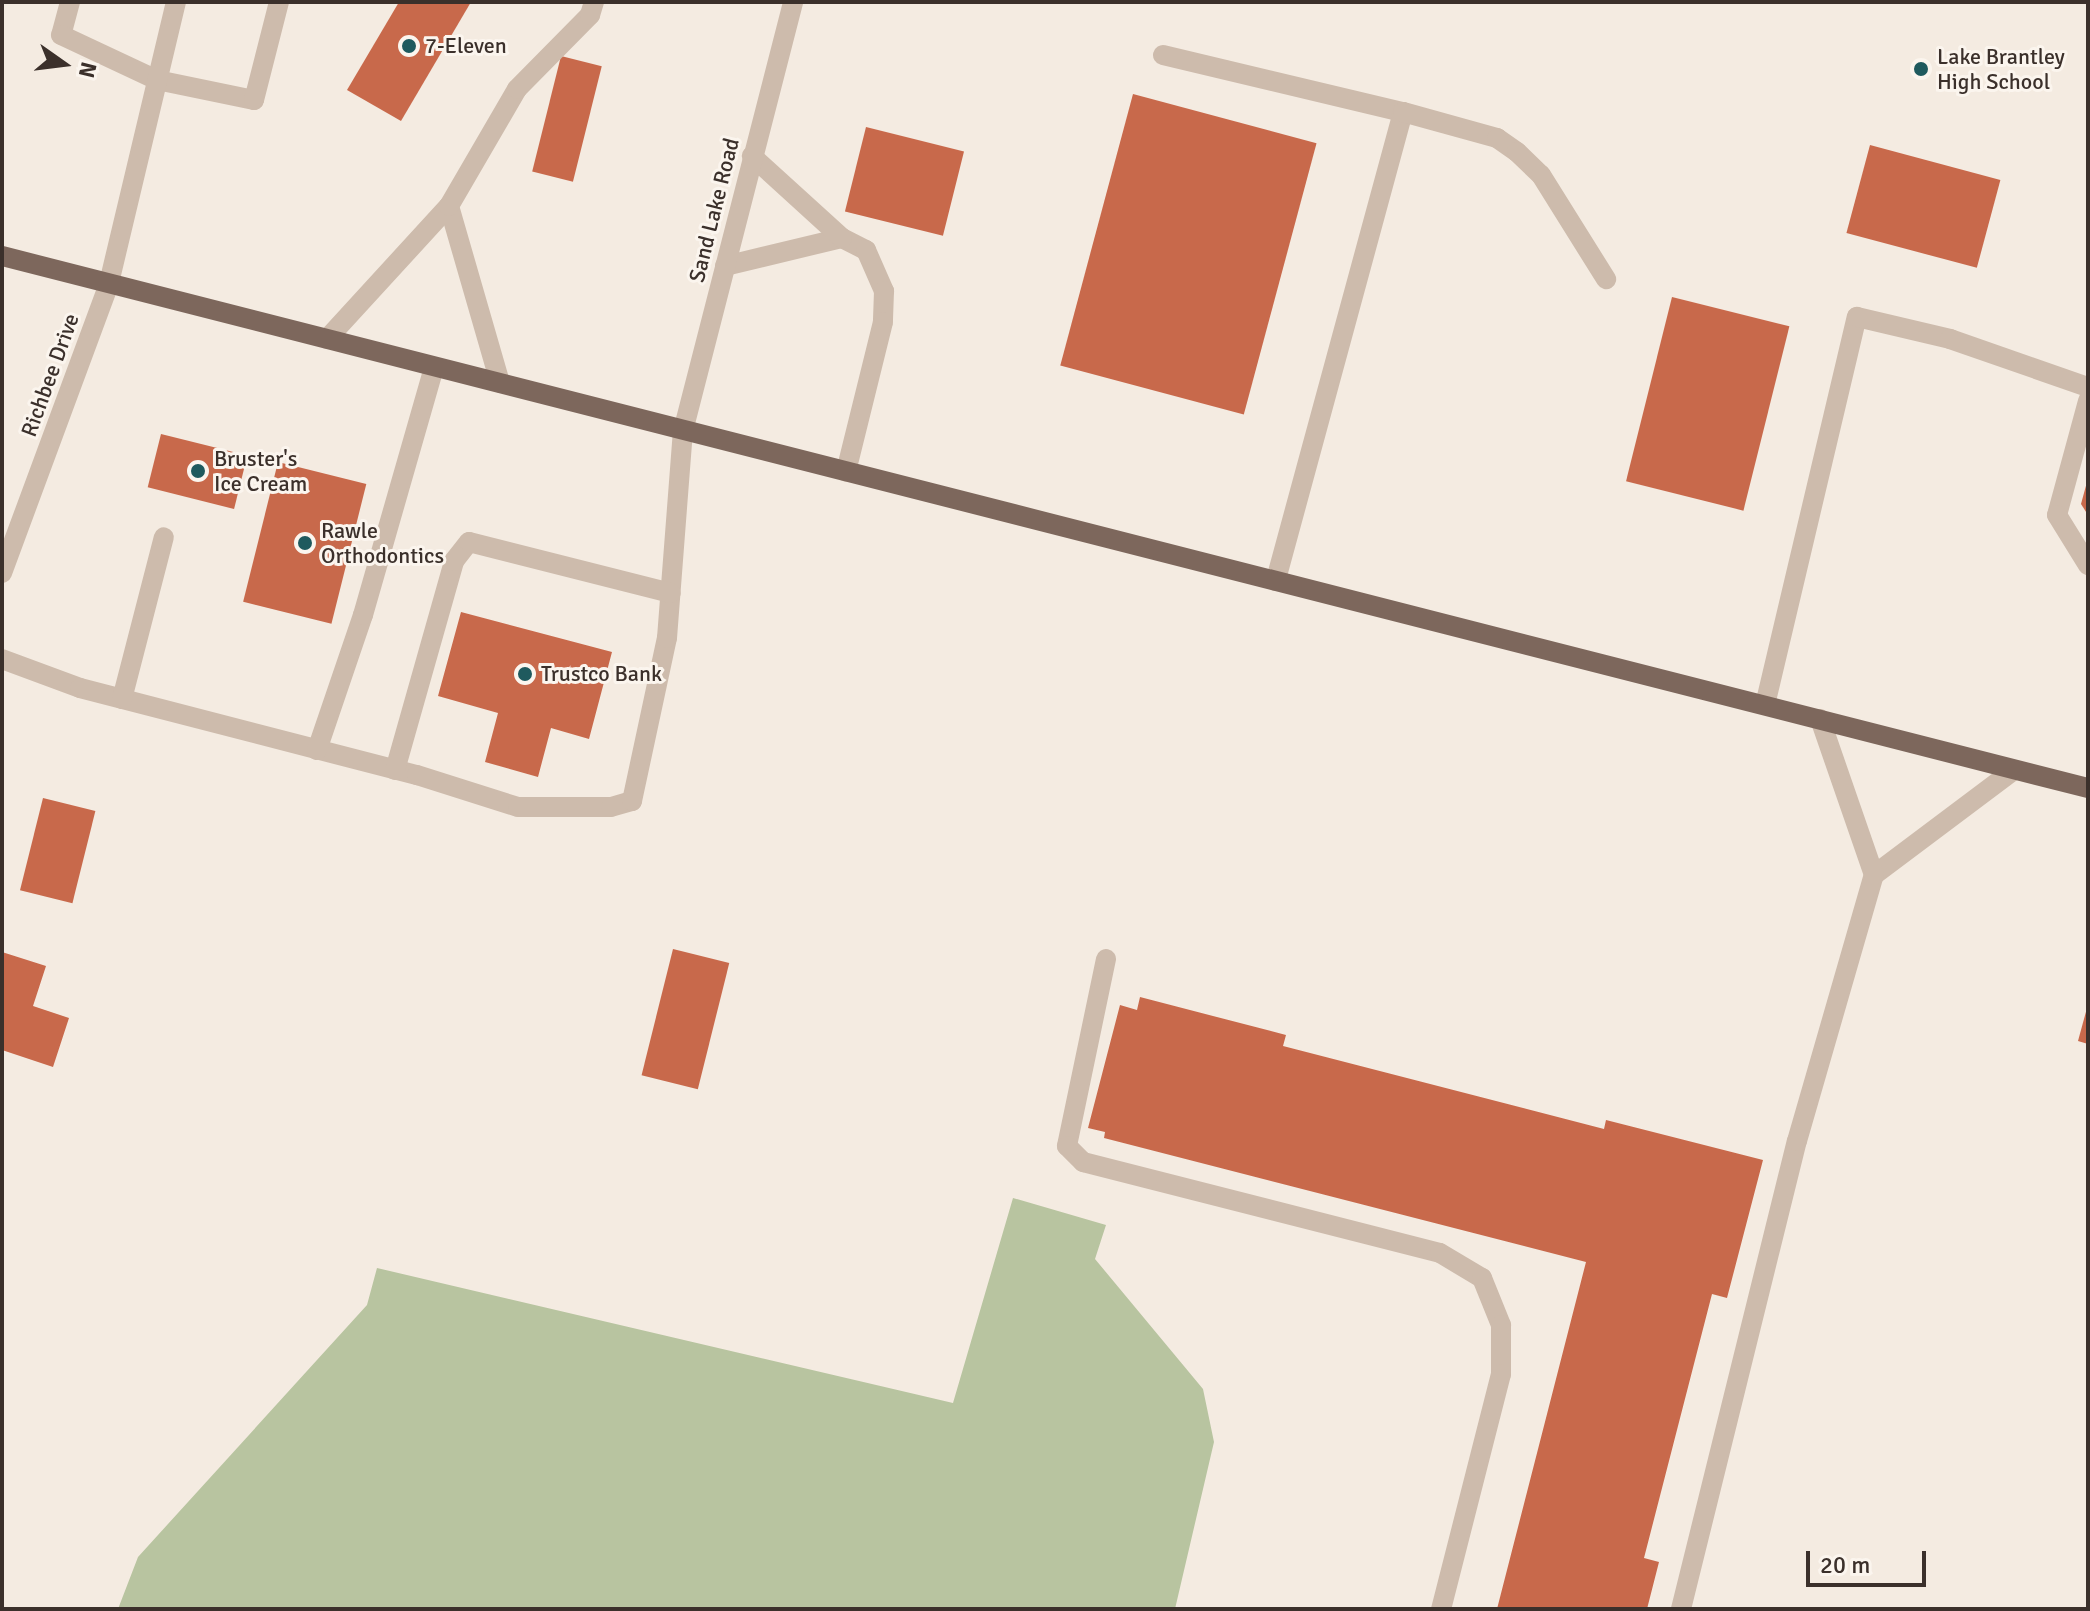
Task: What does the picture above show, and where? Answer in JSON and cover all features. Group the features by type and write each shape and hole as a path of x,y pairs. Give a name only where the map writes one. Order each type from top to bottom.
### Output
{"main road":[{"path":"2,256 2088,788"}],"street":[{"path":"70,2 61,35 157,80 254,100 279,2"},
{"name":"Richbee Drive","path":"2,573 109,283 176,2"},
{"path":"327,339 449,206 517,89 590,15 594,2"},
{"name":"Sand Lake Road","path":"395,770 518,807 611,807 632,801 667,638 683,431 793,2"},
{"path":"1163,55 1403,112 1497,138 1541,175 1606,279"},
{"path":"1276,581 1403,112"},
{"path":"752,156 842,238 866,250 884,291 883,322 846,472"},
{"path":"449,206 500,383"},
{"path":"725,266 842,238"},
{"path":"1765,705 1857,317 1950,339 2088,387"},
{"path":"317,750 363,615 434,367"},
{"path":"2088,401 2057,515 2088,565"},
{"path":"122,699 164,537"},
{"path":"2,659 122,699 395,770 454,561 469,542 671,593"},
{"path":"1681,1609 1797,1141 1874,875 1820,719"},
{"path":"1874,875 2014,770"},
{"path":"1106,959 1067,1146 1083,1162 1440,1253 1482,1278 1501,1325 1501,1374 1441,1609"}],"green space":[{"path":"1013,1198 1106,1225 1095,1259 1203,1389 1214,1442 1175,1609 118,1609 138,1557 367,1305 377,1268 953,1403"}],"building":[{"name":"7-Eleven","path":"399,2 471,2 401,121 347,90"},
{"name":"7-Eleven","path":"561,56 602,66 573,182 532,171"},
{"path":"1133,94 1317,143 1244,415 1060,365"},
{"path":"866,127 964,151 943,236 845,211"},
{"path":"1870,145 2000,180 1977,268 1846,233"},
{"path":"1672,297 1789,326 1743,511 1626,481"},
{"name":"Bruster's Ice Cream","path":"161,434 247,456 234,509 148,487"},
{"name":"Rawle Orthodontics","path":"278,462 366,484 331,624 243,602"},
{"path":"2088,482 2088,515 2081,504"},
{"name":"Trustco Bank","path":"461,612 612,652 589,739 551,728 538,777 485,762 498,713 438,696"},
{"path":"43,798 95,811 72,903 20,890"},
{"path":"673,949 729,963 698,1089 642,1075"},
{"path":"2,952 46,966 33,1006 69,1018 53,1067 2,1050"},
{"path":"1140,997 1286,1035 1283,1046 1604,1129 1606,1120 1763,1160 1727,1298 1712,1294 1644,1558 1659,1562 1647,1609 1497,1609 1586,1262 1104,1138 1105,1132 1088,1128 1120,1005 1137,1010"},
{"path":"2088,1008 2088,1044 2078,1041"}],"place":[{"name":"7-Eleven","path":"409,46"},
{"name":"Lake Brantley High School","path":"1921,69"},
{"name":"Bruster's Ice Cream","path":"198,471"},
{"name":"Rawle Orthodontics","path":"305,543"},
{"name":"Trustco Bank","path":"525,674"}]}
